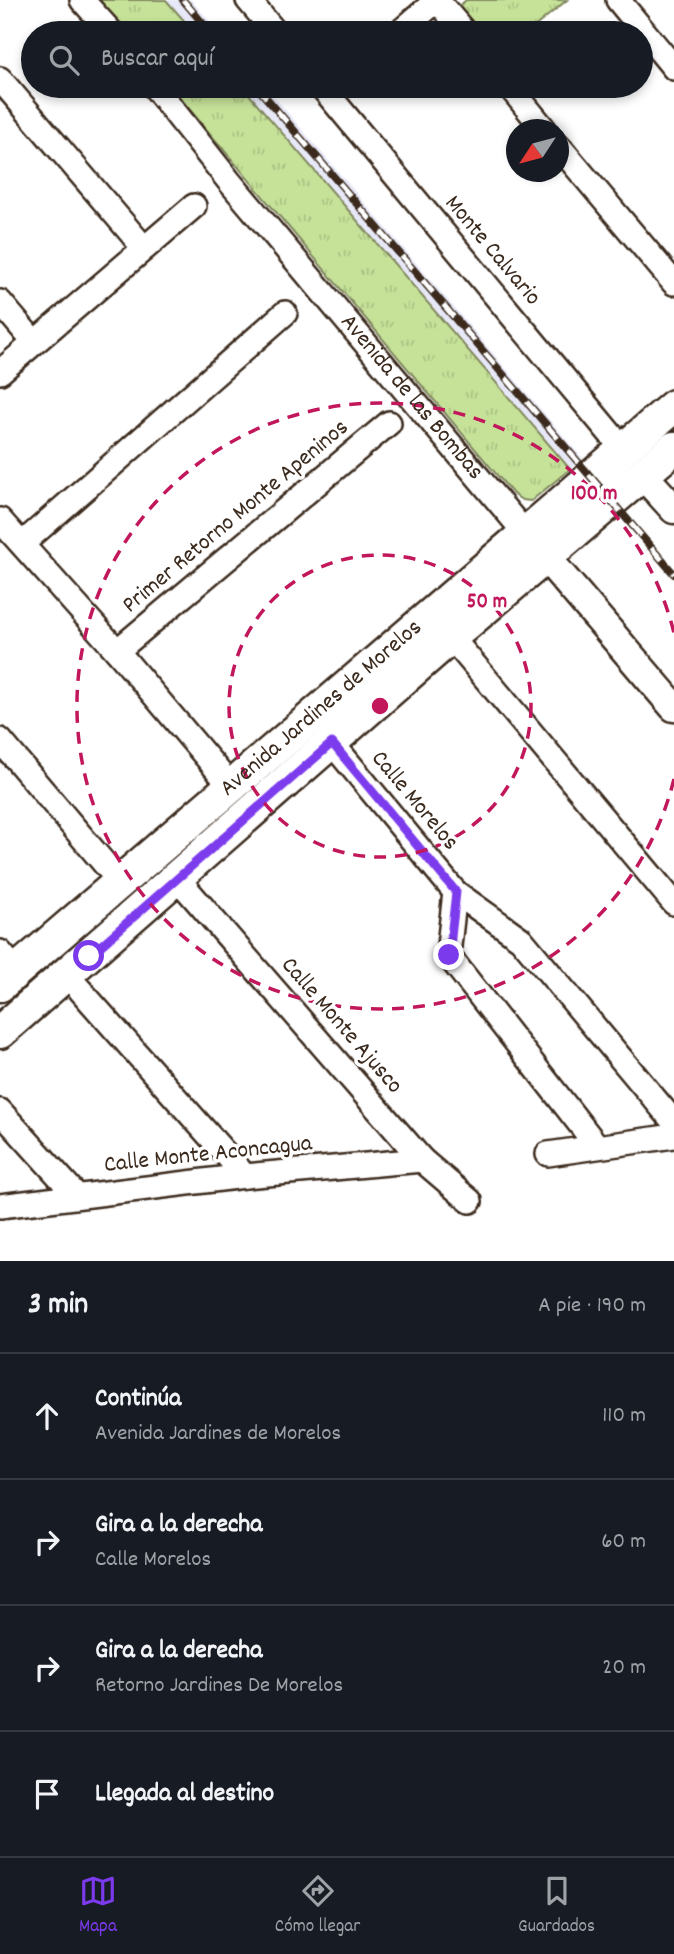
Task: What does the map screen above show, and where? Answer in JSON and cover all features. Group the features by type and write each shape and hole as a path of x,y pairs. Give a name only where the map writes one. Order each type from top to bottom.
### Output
{"main road":[{"name":"Avenida Jardines de Morelos","path":"5,970 66,929 674,405"},
{"name":"Avenida Jardines de Morelos","path":"0,1032 178,879 451,637 674,448"},
{"path":"66,929 78,965"}],"street":[{"path":"82,0 101,21"},
{"path":"247,0 265,21"},
{"path":"413,21 437,0 455,21"},
{"path":"618,0 635,21"},
{"path":"653,42 674,68"},
{"path":"0,79 145,248"},
{"name":"Avenida de las Bombas","path":"163,98 237,192 674,707"},
{"name":"Monte Calvario","path":"336,98 623,449"},
{"path":"519,98 536,119"},
{"path":"569,158 674,284"},
{"path":"0,372 194,205"},
{"path":"0,302 34,342"},
{"path":"22,544 285,313"},
{"name":"Primer Retorno Monte Apeninos","path":"117,651 389,423"},
{"path":"643,475 674,509"},
{"path":"0,520 117,651 230,785"},
{"path":"451,637 674,903"},
{"path":"0,740 120,882"},
{"name":"Calle Morelos","path":"332,743 456,892 521,939 674,1122"},
{"name":"Calle Monte Ajusco","path":"178,879 422,1160 470,1201"},
{"path":"456,892 449,955 597,1146"},
{"path":"78,965 245,1176"},
{"path":"0,1111 76,1195"},
{"path":"548,1154 674,1136"},
{"name":"Calle Monte Aconcagua","path":"0,1206 245,1176 422,1160"}],"shaded area":[{"path":"166,0 191,0 209,21 184,21"},
{"path":"252,98 275,98 583,459 570,469"}],"green space":[{"path":"97,0 166,0 184,21 117,21"},
{"path":"466,0 567,0 542,21 471,21 459,6"},
{"path":"180,98 252,98 570,469 531,501 522,500 513,494"}],"railway":[{"path":"183,0 201,21"},
{"path":"266,98 674,574"}],"route":[{"path":"89,956 332,743 456,892 449,955"}]}
